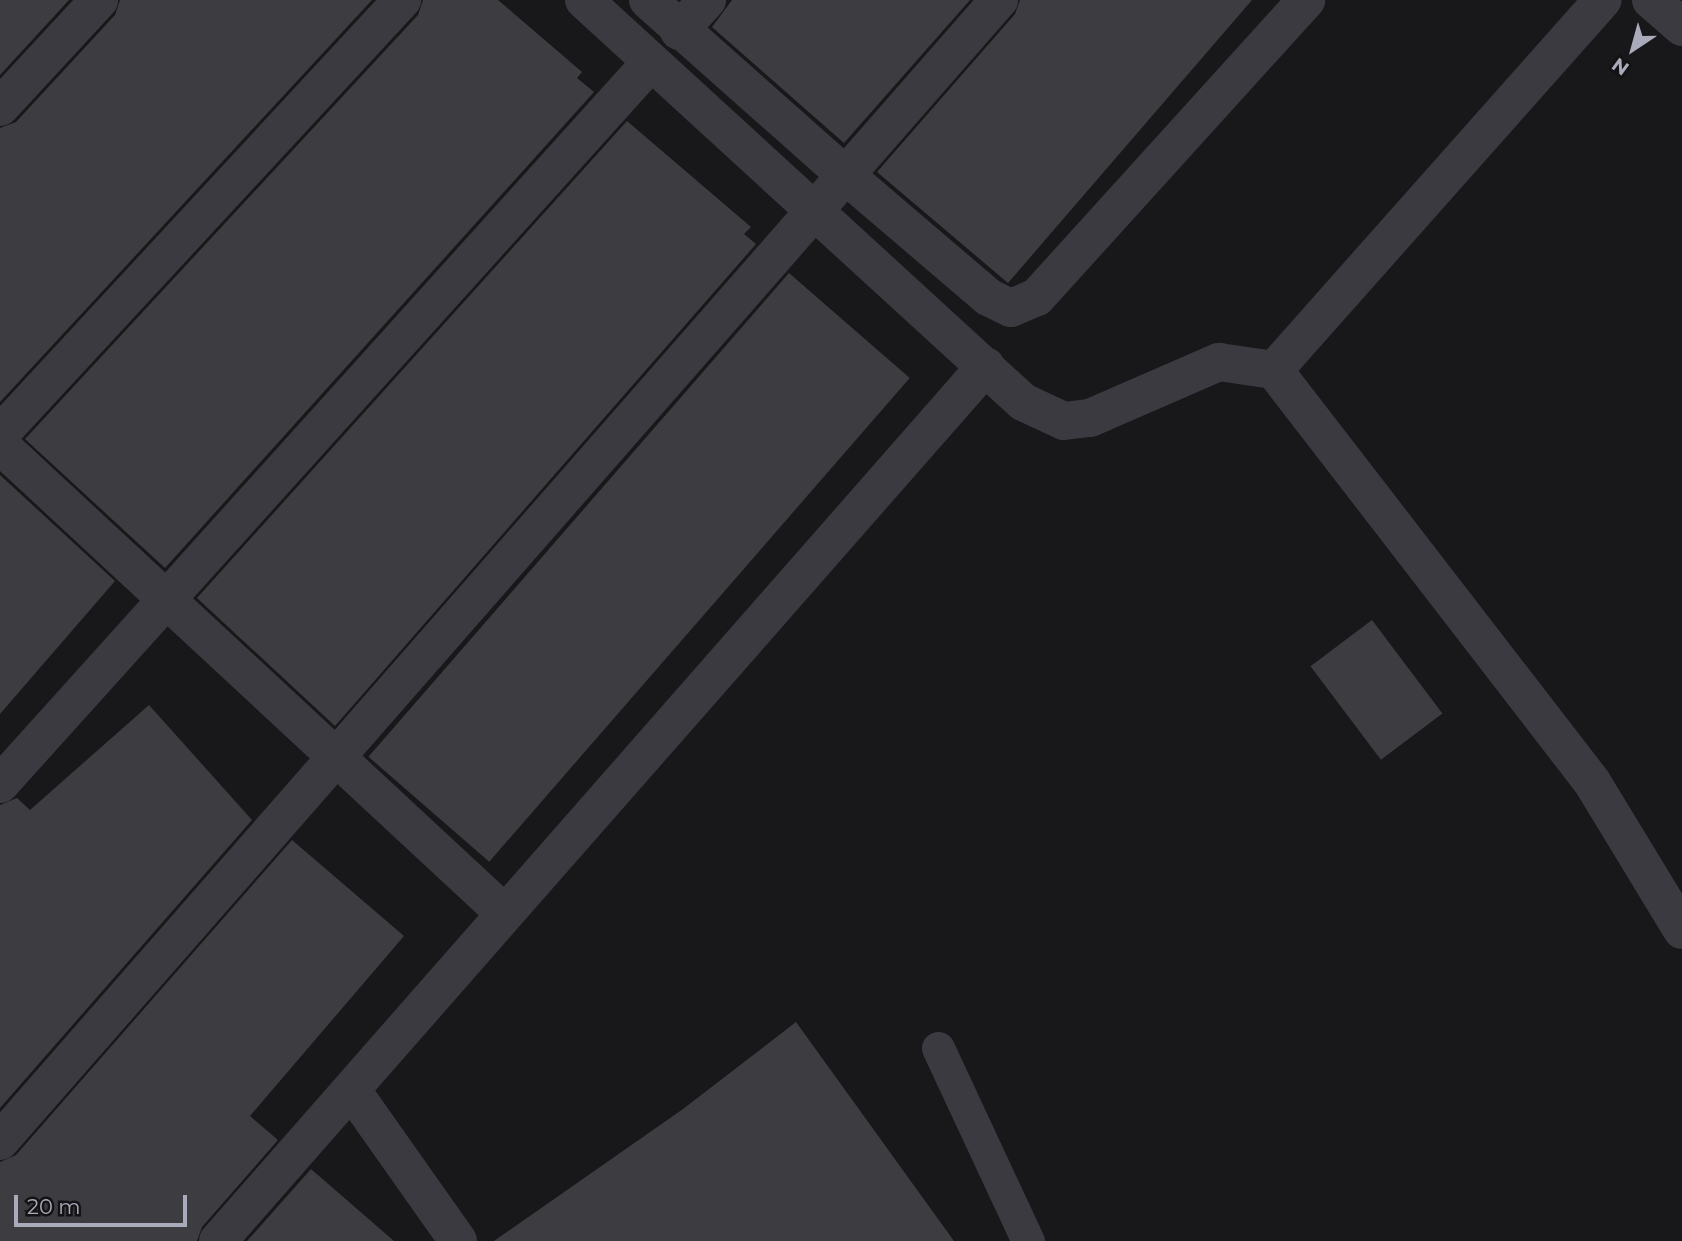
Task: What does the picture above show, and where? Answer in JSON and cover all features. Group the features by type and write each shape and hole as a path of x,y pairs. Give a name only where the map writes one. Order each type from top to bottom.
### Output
{"street":[{"path":"0,107 99,0"},
{"path":"0,434 402,0"},
{"path":"584,0 810,211 986,366 1023,402 1064,421 1090,418 1219,362 1274,370 1592,782 1682,930"},
{"path":"648,0 679,31 988,297 1020,308 1037,297 1306,0"},
{"path":"679,31 707,0"},
{"path":"0,1141 843,173 999,0"},
{"path":"1274,370 1604,0"},
{"path":"1650,0 1682,26"},
{"path":"0,784 163,599 650,63"},
{"path":"218,1241 353,1092 502,911 986,366"},
{"path":"0,445 502,911"},
{"path":"353,1092 458,1241"}],"lane":[{"path":"938,1048 1028,1241"}],"building":[{"path":"0,0 69,0 0,75"},
{"path":"120,0 372,0 0,402 0,128 16,122 115,15"},
{"path":"423,0 498,0 582,72 577,78 594,92 165,568 25,439 418,15"},
{"path":"732,0 970,0 844,143 712,27"},
{"path":"1020,0 1252,0 1008,283 877,172 1015,14"},
{"path":"627,121 751,227 744,234 756,244 335,726 197,598"},
{"path":"789,273 910,378 489,862 368,757"},
{"path":"0,475 115,581 0,714"},
{"path":"1372,620 1442,713 1381,760 1311,666"},
{"path":"149,705 252,820 0,1108 0,805 17,798 30,810"},
{"path":"292,840 404,936 250,1116 278,1140 202,1227 197,1241 0,1241 0,1162 16,1155"},
{"path":"796,1022 954,1241 494,1241 683,1109"},
{"path":"311,1169 394,1241 247,1241"}]}
